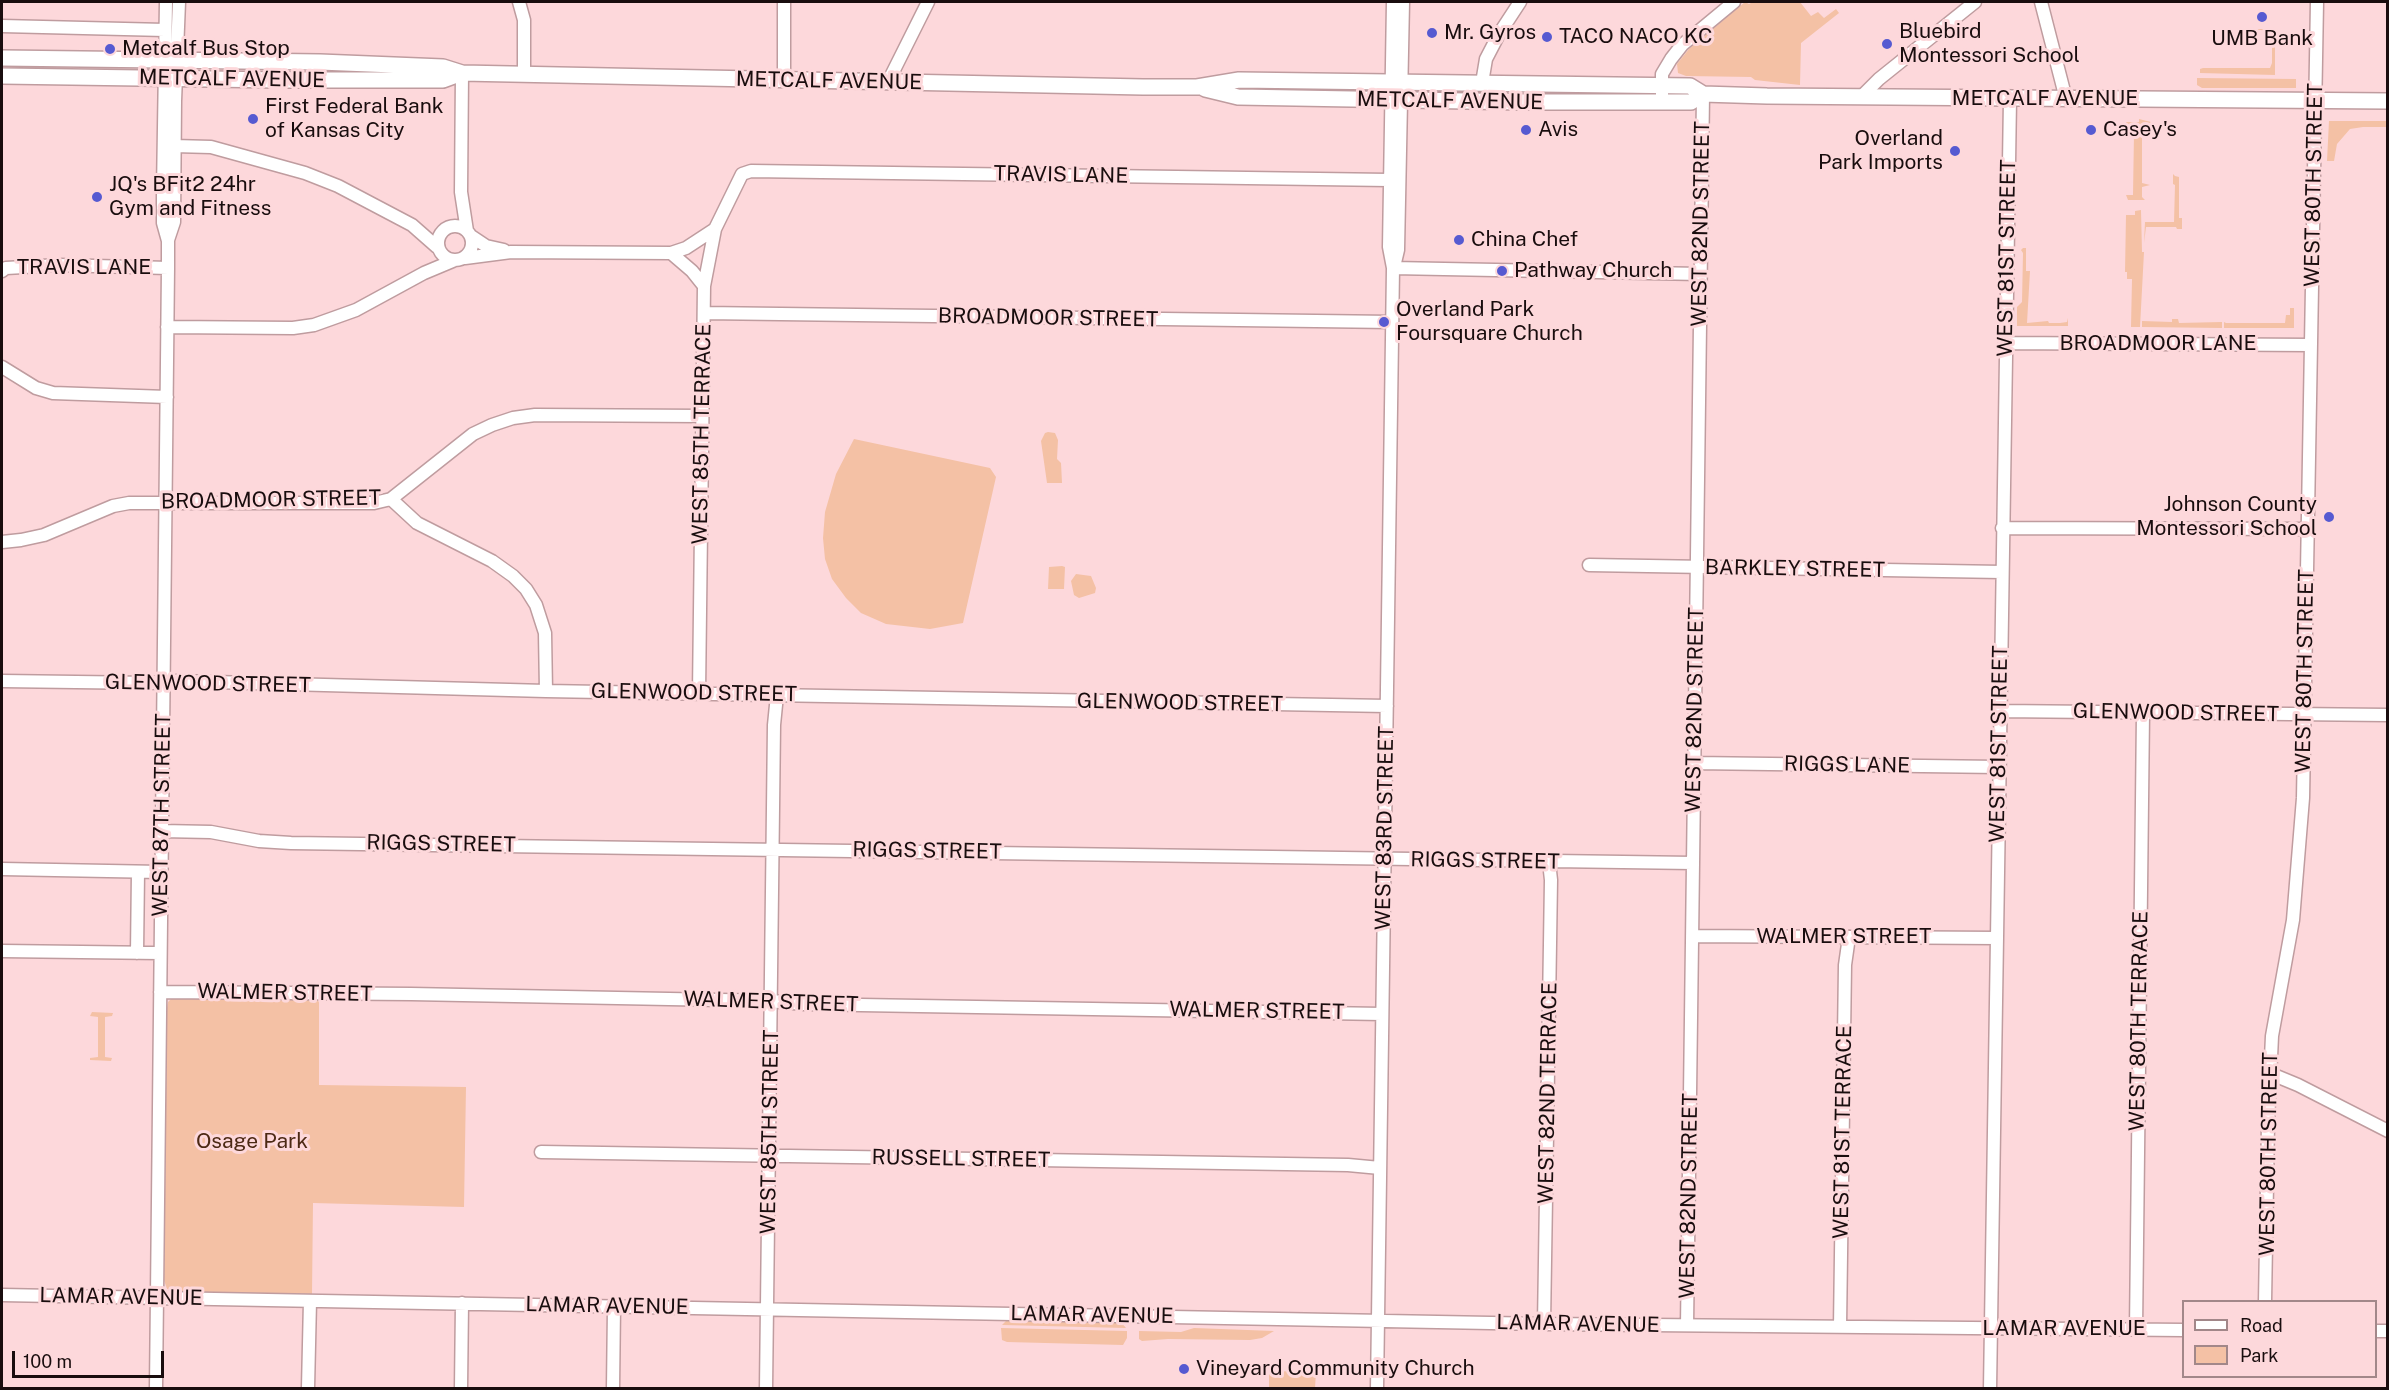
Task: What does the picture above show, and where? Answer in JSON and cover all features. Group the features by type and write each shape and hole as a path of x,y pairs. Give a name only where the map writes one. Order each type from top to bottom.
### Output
{"main road":[{"name":"METCALF AVENUE","path":"2,58 320,62 443,67 462,74"},
{"name":"METCALF AVENUE","path":"2,76 443,80 462,74 1197,87 1239,80 1662,86 1690,87 1703,94 1861,97 2388,101"},
{"name":"METCALF AVENUE","path":"1197,87 1238,97 1397,100 1662,103 1691,102 1703,94"}],"street":[{"name":"WEST 87TH STREET","path":"166,2 165,30 171,59"},
{"name":"WEST 87TH STREET","path":"156,1389 168,268 168,241 163,223 171,59 179,2"},
{"path":"519,2 524,20 524,75"},
{"path":"784,2 784,80"},
{"path":"888,82 928,2"},
{"name":"WEST 83RD STREET","path":"1393,2 1397,82 1398,250 1393,268"},
{"name":"WEST 83RD STREET","path":"1397,82 1404,2"},
{"path":"1482,84 1486,59 1520,2"},
{"path":"1662,103 1662,74 1682,45 1734,2"},
{"path":"1861,97 1879,79 1973,2"},
{"path":"2041,2 2066,99"},
{"name":"WEST 80TH STREET","path":"2265,1300 2269,1073 2272,1036 2288,955 2299,870 2303,798 2317,2"},
{"path":"2,26 165,30"},
{"path":"424,273 438,249 439,236 449,228 456,216 461,192 462,74"},
{"name":"WEST 87TH STREET","path":"168,241 174,222 174,146 170,78"},
{"name":"WEST 82ND STREET","path":"1687,1325 1703,94"},
{"name":"WEST 81ST STREET","path":"1990,1389 2010,99"},
{"name":"WEST 83RD STREET","path":"1377,1389 1393,268 1389,247 1389,180 1397,100"},
{"path":"174,146 211,147 305,172 338,186 412,225 445,257 460,259 471,249 461,192"},
{"name":"TRAVIS LANE","path":"736,181 742,174 751,171 1389,180"},
{"name":"WEST 85TH TERRACE","path":"699,693 704,286 714,229 736,181"},
{"path":"412,225 436,230 458,226 486,246 511,252"},
{"path":"167,327 293,328 314,325 356,310 424,273 460,259 511,252 671,253 686,248 714,229"},
{"path":"671,253 692,271 704,286"},
{"name":"TRAVIS LANE","path":"2,271 6,268 59,265 168,268"},
{"path":"1393,268 1701,274"},
{"name":"BROADMOOR STREET","path":"704,313 1392,322"},
{"name":"BROADMOOR LANE","path":"2005,343 2311,345"},
{"path":"2,367 36,388 53,393 167,397"},
{"name":"BROADMOOR STREET","path":"2,542 44,535 112,507 129,503 374,503 391,499 468,437 513,418 535,415 702,416"},
{"path":"391,499 417,523 492,561 526,589 536,605 545,633 546,691"},
{"path":"2002,528 2307,529"},
{"name":"BARKLEY STREET","path":"1589,565 2002,572"},
{"name":"GLENWOOD STREET","path":"2,681 163,682 1103,702 1387,705"},
{"name":"WEST 85TH STREET","path":"766,1389 774,725 777,695"},
{"name":"GLENWOOD STREET","path":"2000,711 2388,715"},
{"name":"WEST 80TH TERRACE","path":"2136,1329 2143,713"},
{"name":"RIGGS LANE","path":"1694,763 1999,767"},
{"name":"RIGGS STREET","path":"162,831 211,832 259,841 291,843 1693,863"},
{"name":"WEST 82ND TERRACE","path":"1544,1324 1551,880 1549,862"},
{"path":"2,869 161,872"},
{"path":"137,953 138,872"},
{"name":"WALMER STREET","path":"1692,936 1996,938"},
{"name":"WEST 81ST TERRACE","path":"1840,1327 1845,965 1849,937"},
{"path":"2,951 160,953"},
{"name":"WALMER STREET","path":"160,992 772,1001 803,1004 1382,1014"},
{"path":"2269,1073 2298,1085 2388,1131"},
{"name":"RUSSELL STREET","path":"541,1152 1348,1165 1380,1168"},
{"name":"LAMAR AVENUE","path":"2,1295 1544,1324 2182,1329"},
{"path":"308,1389 310,1301"},
{"path":"461,1389 462,1303"},
{"path":"613,1389 614,1307"}],"green space":[{"path":"1745,2 1749,4 1753,2 1800,2 1811,16 1818,12 1824,18 1836,9 1839,13 1801,43 1800,85 1755,80 1751,77 1686,76 1678,73 1677,64 1689,49"},
{"path":"2252,29 2275,29 2275,75 2200,73 2200,69 2203,68 2270,68 2272,35 2269,31"},
{"path":"2197,78 2296,79 2296,88 2202,88 2197,85"},
{"path":"2139,119 2151,122 2151,128 2142,129 2142,183 2150,185 2142,187 2142,197 2145,200 2128,200 2126,195 2133,195 2134,133 2126,132 2126,122 2139,122"},
{"path":"2329,121 2387,121 2387,127 2350,129 2337,144 2334,161 2327,161"},
{"path":"2173,174 2179,177 2179,218 2182,218 2182,229 2146,227 2144,243 2145,222 2174,222"},
{"path":"2141,210 2142,252 2144,252 2140,327 2131,327 2132,279 2127,279 2127,272 2125,272 2126,215 2135,215 2135,211"},
{"path":"2026,248 2026,271 2030,271 2027,323 2048,321 2049,323 2060,323 2067,322 2068,318 2068,326 2017,326 2017,307 2022,302 2023,253 2021,250"},
{"path":"2290,308 2294,308 2294,328 2224,328 2224,322 2285,323 2286,315 2290,315"},
{"path":"2172,319 2178,319 2179,323 2222,322 2222,328 2142,327 2142,321 2172,322"},
{"path":"1048,432 1055,433 1058,440 1057,459 1061,463 1062,483 1047,483 1041,441"},
{"path":"854,439 990,468 996,477 963,623 930,629 886,624 861,613 832,579 825,559 823,538 825,512 836,474"},
{"path":"1049,567 1065,567 1064,589 1048,589"},
{"path":"1076,574 1091,576 1096,588 1095,593 1079,598 1074,595 1071,581"},
{"name":"Osage Park","path":"173,997 319,997 319,1085 466,1087 464,1207 313,1203 312,1294 175,1292 167,1289 164,1280 167,1008 168,1002"},
{"path":"92,1012 113,1013 112,1016 105,1017 105,1057 112,1058 111,1061 90,1060 90,1058 98,1057 98,1017 90,1016"},
{"path":"1006,1321 1122,1323 1126,1328 1002,1325"},
{"path":"1001,1328 1127,1331 1127,1338 1123,1345 1007,1342 1002,1340"},
{"path":"1194,1328 1274,1331 1262,1338 1250,1340 1142,1341 1139,1339 1139,1331 1181,1332"},
{"path":"1269,1371 1316,1372 1315,1388 1269,1387"}],"place":[{"name":"UMB Bank","path":"2262,17"},
{"name":"Mr. Gyros","path":"1432,33"},
{"name":"TACO NACO KC","path":"1547,37"},
{"name":"Bluebird Montessori School","path":"1887,44"},
{"name":"Metcalf Bus Stop","path":"110,49"},
{"name":"First Federal Bank of Kansas City","path":"253,119"},
{"name":"Avis","path":"1526,130"},
{"name":"Casey's","path":"2091,130"},
{"name":"Overland Park Imports","path":"1955,151"},
{"name":"JQ's BFit2 24hr Gym and Fitness","path":"97,197"},
{"name":"China Chef","path":"1459,240"},
{"name":"Pathway Church","path":"1502,271"},
{"name":"Overland Park Foursquare Church","path":"1384,322"},
{"name":"Johnson County Montessori School","path":"2329,517"},
{"name":"Vineyard Community Church","path":"1184,1369"}]}
